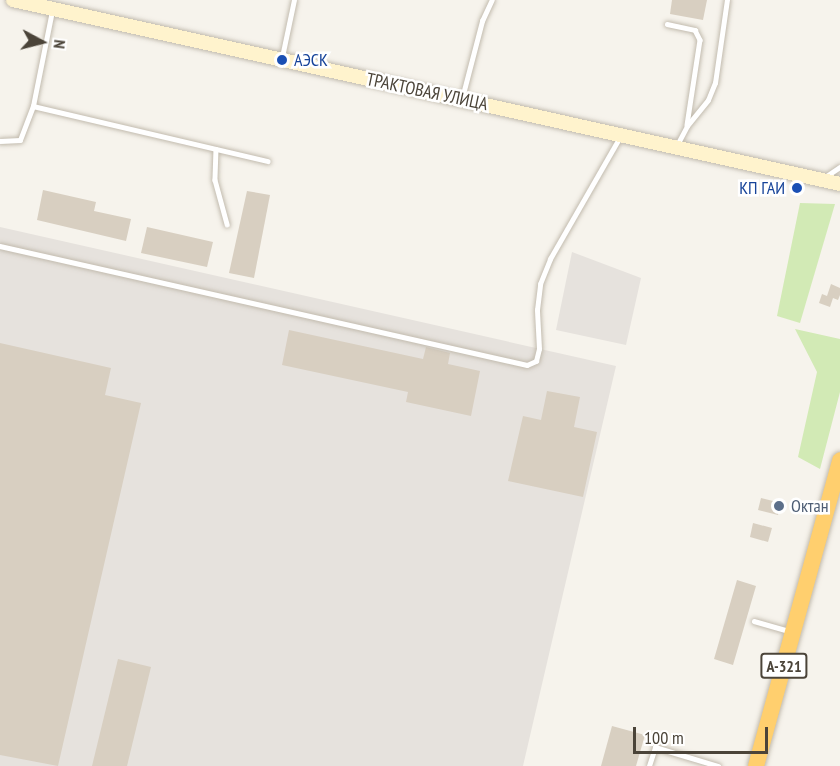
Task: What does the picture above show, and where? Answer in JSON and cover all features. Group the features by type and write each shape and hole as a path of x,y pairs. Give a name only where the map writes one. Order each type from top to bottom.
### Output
{"highway":[{"name":"А-321","path":"756,766 840,460"}],"main road":[{"name":"ТРАКТОВАЯ УЛИЦА","path":"13,0 839,184"}],"lane":[{"path":"282,60 294,0"},
{"path":"461,100 482,21 492,0"},
{"path":"675,148 687,126 708,100 715,83 727,0"},
{"path":"0,141 20,140 33,106 53,9"},
{"path":"667,24 695,30 700,40 687,126"},
{"path":"33,106 268,161"},
{"path":"0,246 526,365 536,361 539,349 540,284 550,259 621,135"},
{"path":"216,149 215,180 227,224"},
{"path":"821,180 840,167"},
{"path":"754,621 794,633"},
{"path":"649,766 655,747 718,766"}],"shaded area":[{"path":"0,227 616,366 523,766 0,766"},
{"path":"572,252 641,278 626,345 556,330"}],"green space":[{"path":"800,203 835,204 800,323 777,316"},
{"path":"795,329 840,339 840,392 820,469 798,457 817,372"}],"building":[{"path":"672,0 707,0 703,20 670,14"},
{"path":"43,190 96,202 94,211 131,219 126,241 37,220"},
{"path":"247,191 270,195 254,278 229,273"},
{"path":"147,227 213,242 207,267 141,253"},
{"path":"831,284 840,288 840,295 838,300 833,298 830,307 819,303 822,294 827,296"},
{"path":"289,330 423,359 426,347 450,353 448,364 480,371 471,416 406,402 408,392 282,365"},
{"path":"0,343 111,368 105,395 141,403 58,766 0,755"},
{"path":"547,391 580,397 574,427 597,432 583,497 508,481 523,416 541,420"},
{"path":"761,498 781,503 778,515 758,510"},
{"path":"753,523 772,528 768,542 750,537"},
{"path":"737,580 756,586 733,665 714,659"},
{"path":"118,659 151,667 127,766 92,766"},
{"path":"612,726 645,735 636,766 601,766"}],"place":[{"name":"АЭСК","path":"282,60"},
{"name":"КП ГАИ","path":"797,188"},
{"name":"Октан","path":"779,506"}]}
